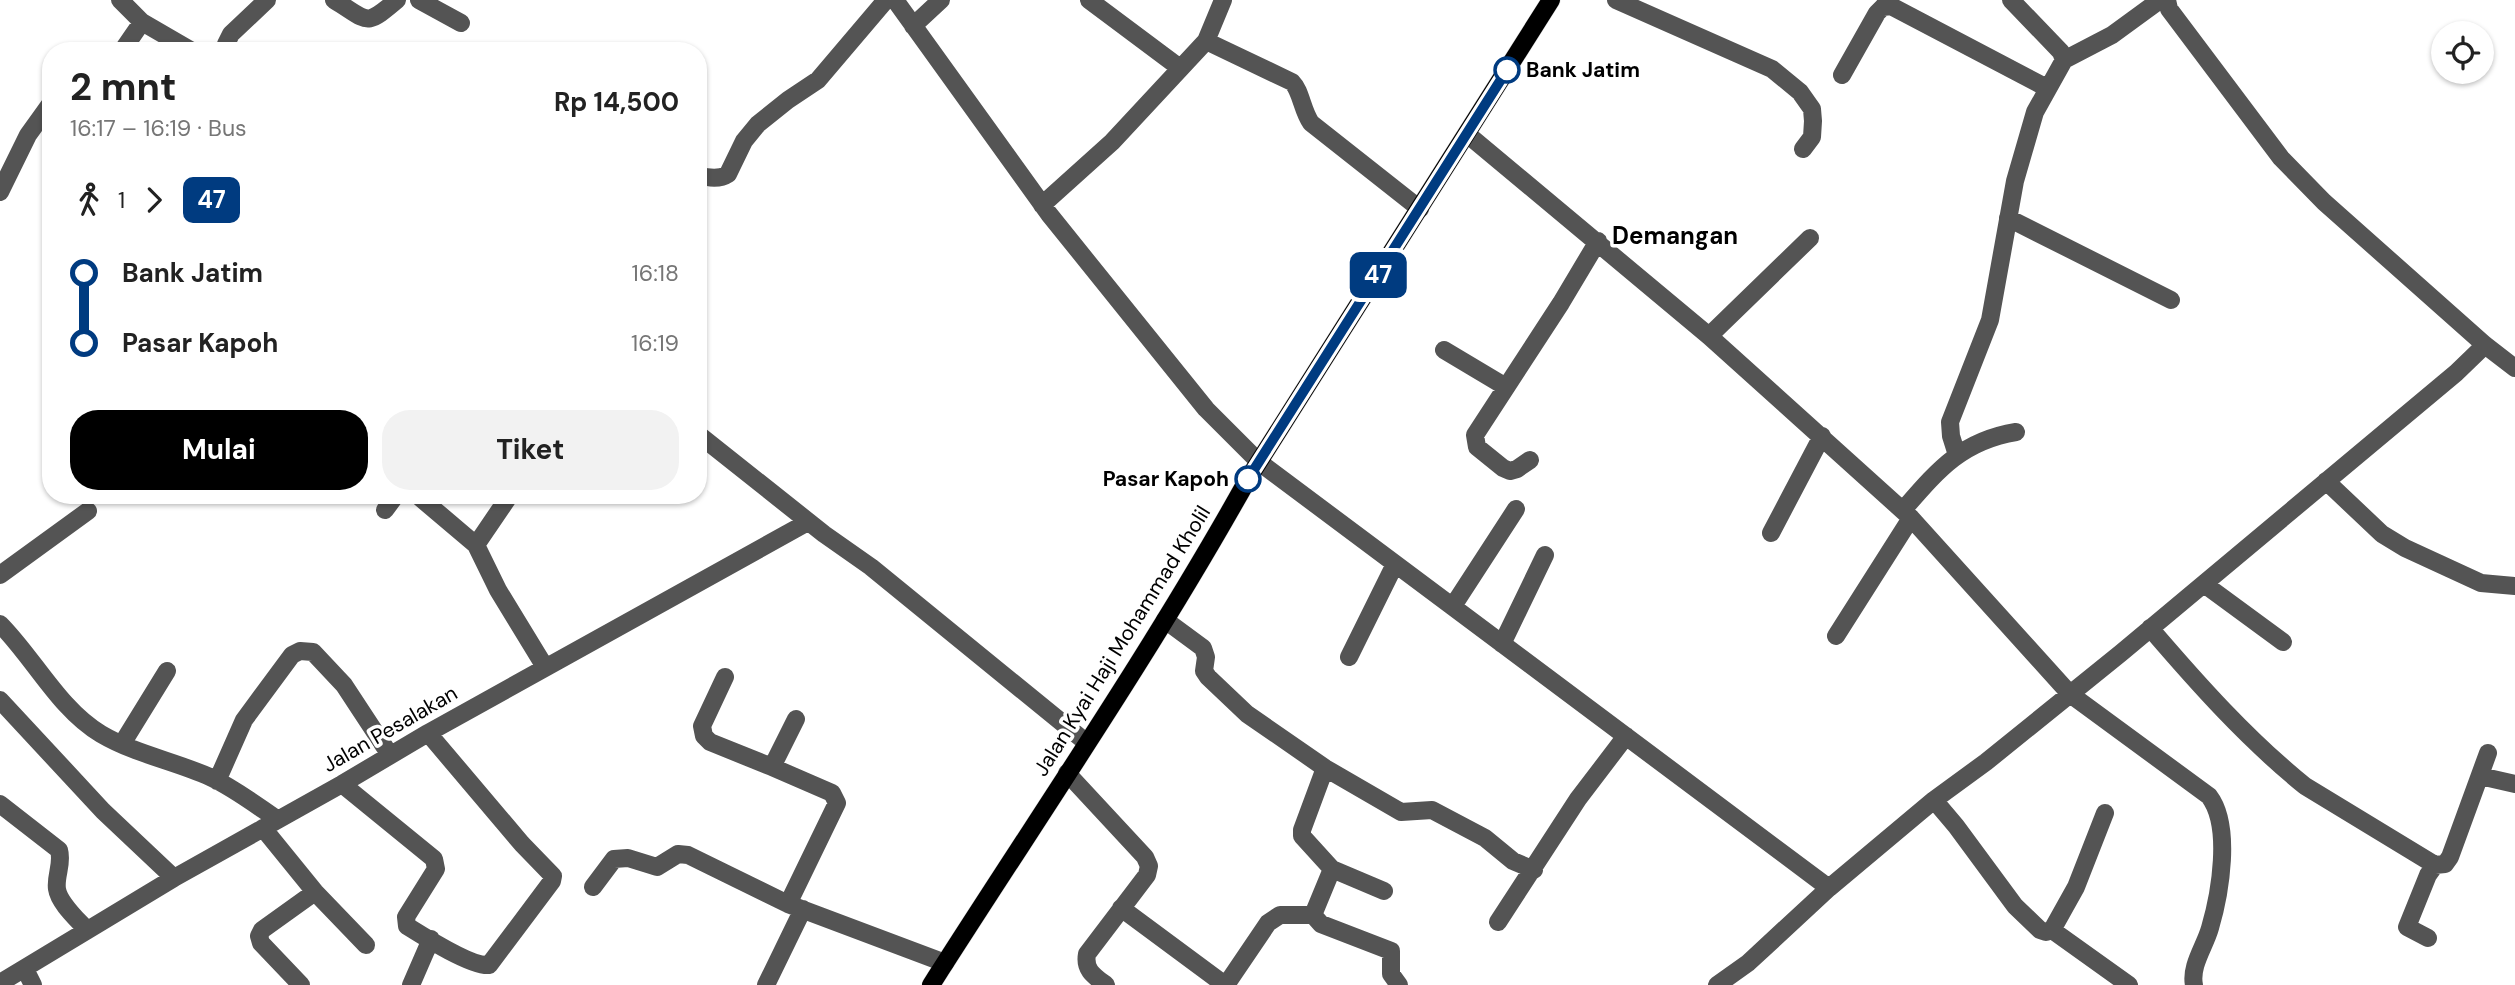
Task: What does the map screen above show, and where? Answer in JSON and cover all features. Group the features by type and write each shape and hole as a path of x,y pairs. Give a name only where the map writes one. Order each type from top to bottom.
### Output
{"main road":[{"name":"Jalan Kyai Haji Mohammad Kholil","path":"931,985 1165,620 1259,462 1551,0"}],"street":[{"path":"120,0 142,22 176,42"},
{"path":"227,42 231,34 267,0"},
{"path":"334,0 365,19 371,19 383,13 397,0"},
{"path":"419,0 461,23"},
{"path":"707,177 724,177 728,174 744,141 758,124 818,80 886,0"},
{"path":"895,0 1042,205 1206,408 1259,462 1829,888"},
{"path":"913,26 941,0"},
{"path":"1089,0 1180,68"},
{"path":"1042,205 1112,142 1206,41 1223,0"},
{"path":"1616,0 1772,69 1800,92 1812,109 1812,137 1803,149"},
{"path":"2011,0 2061,52 2064,60"},
{"path":"1957,455 1950,422 1990,320 2015,181 2035,112 2064,60 2112,35 2160,0"},
{"path":"2167,0 2169,9 2281,158 2323,201 2485,345 2515,368"},
{"path":"1842,75 1877,13 1882,8 1891,6 2047,88"},
{"path":"128,42 142,22"},
{"path":"1206,41 1292,82 1298,87 1302,107 1311,123 1420,209"},
{"path":"0,192 42,113"},
{"path":"1467,134 1709,336 1907,514 2070,694 2215,803 2220,816 2222,840 2217,897 2210,930 2194,969 2193,985"},
{"path":"2008,218 2171,300"},
{"path":"1709,336 1810,238"},
{"path":"1530,460 1510,471 1503,468 1477,447 1475,441 1478,428 1561,303 1598,241"},
{"path":"1717,985 1748,962 1829,888 1934,800 2150,628 2456,373 2485,345"},
{"path":"1444,350 1506,387"},
{"path":"1836,636 1907,514 1941,467 1984,439 2016,432"},
{"path":"1771,533 1822,436"},
{"path":"707,442 882,576 1087,743"},
{"path":"2326,481 2382,534 2405,548 2481,583 2515,586"},
{"path":"385,510 389,504"},
{"path":"428,504 476,545 498,590 545,667"},
{"path":"476,545 504,504"},
{"path":"1453,606 1516,509"},
{"path":"0,575 88,511"},
{"name":"Jalan Pesalakan","path":"0,983 29,977 86,929 545,667 808,522"},
{"path":"1502,644 1545,555"},
{"path":"1349,657 1395,564"},
{"path":"2204,583 2283,642"},
{"path":"1165,620 1203,648 1206,657 1204,671 1247,714 1325,768 1401,812 1432,810 1485,838 1513,861 1534,870"},
{"path":"0,624 85,722 101,734 217,781 270,824 315,892 366,945"},
{"path":"2150,628 2213,701 2286,771 2305,786 2435,866"},
{"path":"217,781 244,720 292,655 300,651 313,652 344,685 390,755"},
{"path":"122,744 167,671"},
{"path":"725,677 702,726 704,736 710,742 832,793 837,803 766,985"},
{"path":"0,701 103,811 174,878"},
{"path":"772,767 796,719"},
{"path":"342,785 434,859 436,869 405,922 407,926 474,962 489,965 553,878 428,733"},
{"path":"1498,922 1578,799 1626,736"},
{"path":"2428,938 2407,927 2428,875 2435,866 2445,864 2451,857 2488,753"},
{"path":"1325,768 1302,836 1332,869 1384,891"},
{"path":"1067,772 1145,857 1149,866 1147,875 1087,954 1085,961 1089,971 1106,985"},
{"path":"2480,776 2515,784"},
{"path":"1934,800 2015,906 2040,930 2046,932 2052,930 2076,887 2105,813"},
{"path":"0,804 59,850 61,859 57,890 86,929"},
{"path":"593,887 614,859 628,858 657,867 678,854 683,854 795,906 945,963"},
{"path":"1312,915 1332,869"},
{"path":"301,985 261,943 259,936 262,930 315,892"},
{"path":"1121,908 1225,985 1268,923 1280,915 1312,915 1321,924 1391,951 1391,974 1399,985"},
{"path":"2052,930 2129,985"},
{"path":"411,985 431,939"}],"bus line":[{"name":"47","path":"1248,479 1507,70"}],"place":[{"name":"Bank Jatim","path":"1507,70"},
{"name":"Pasar Kapoh","path":"1248,479"}],"district":[{"name":"Demangan","path":"1675,236"}]}
